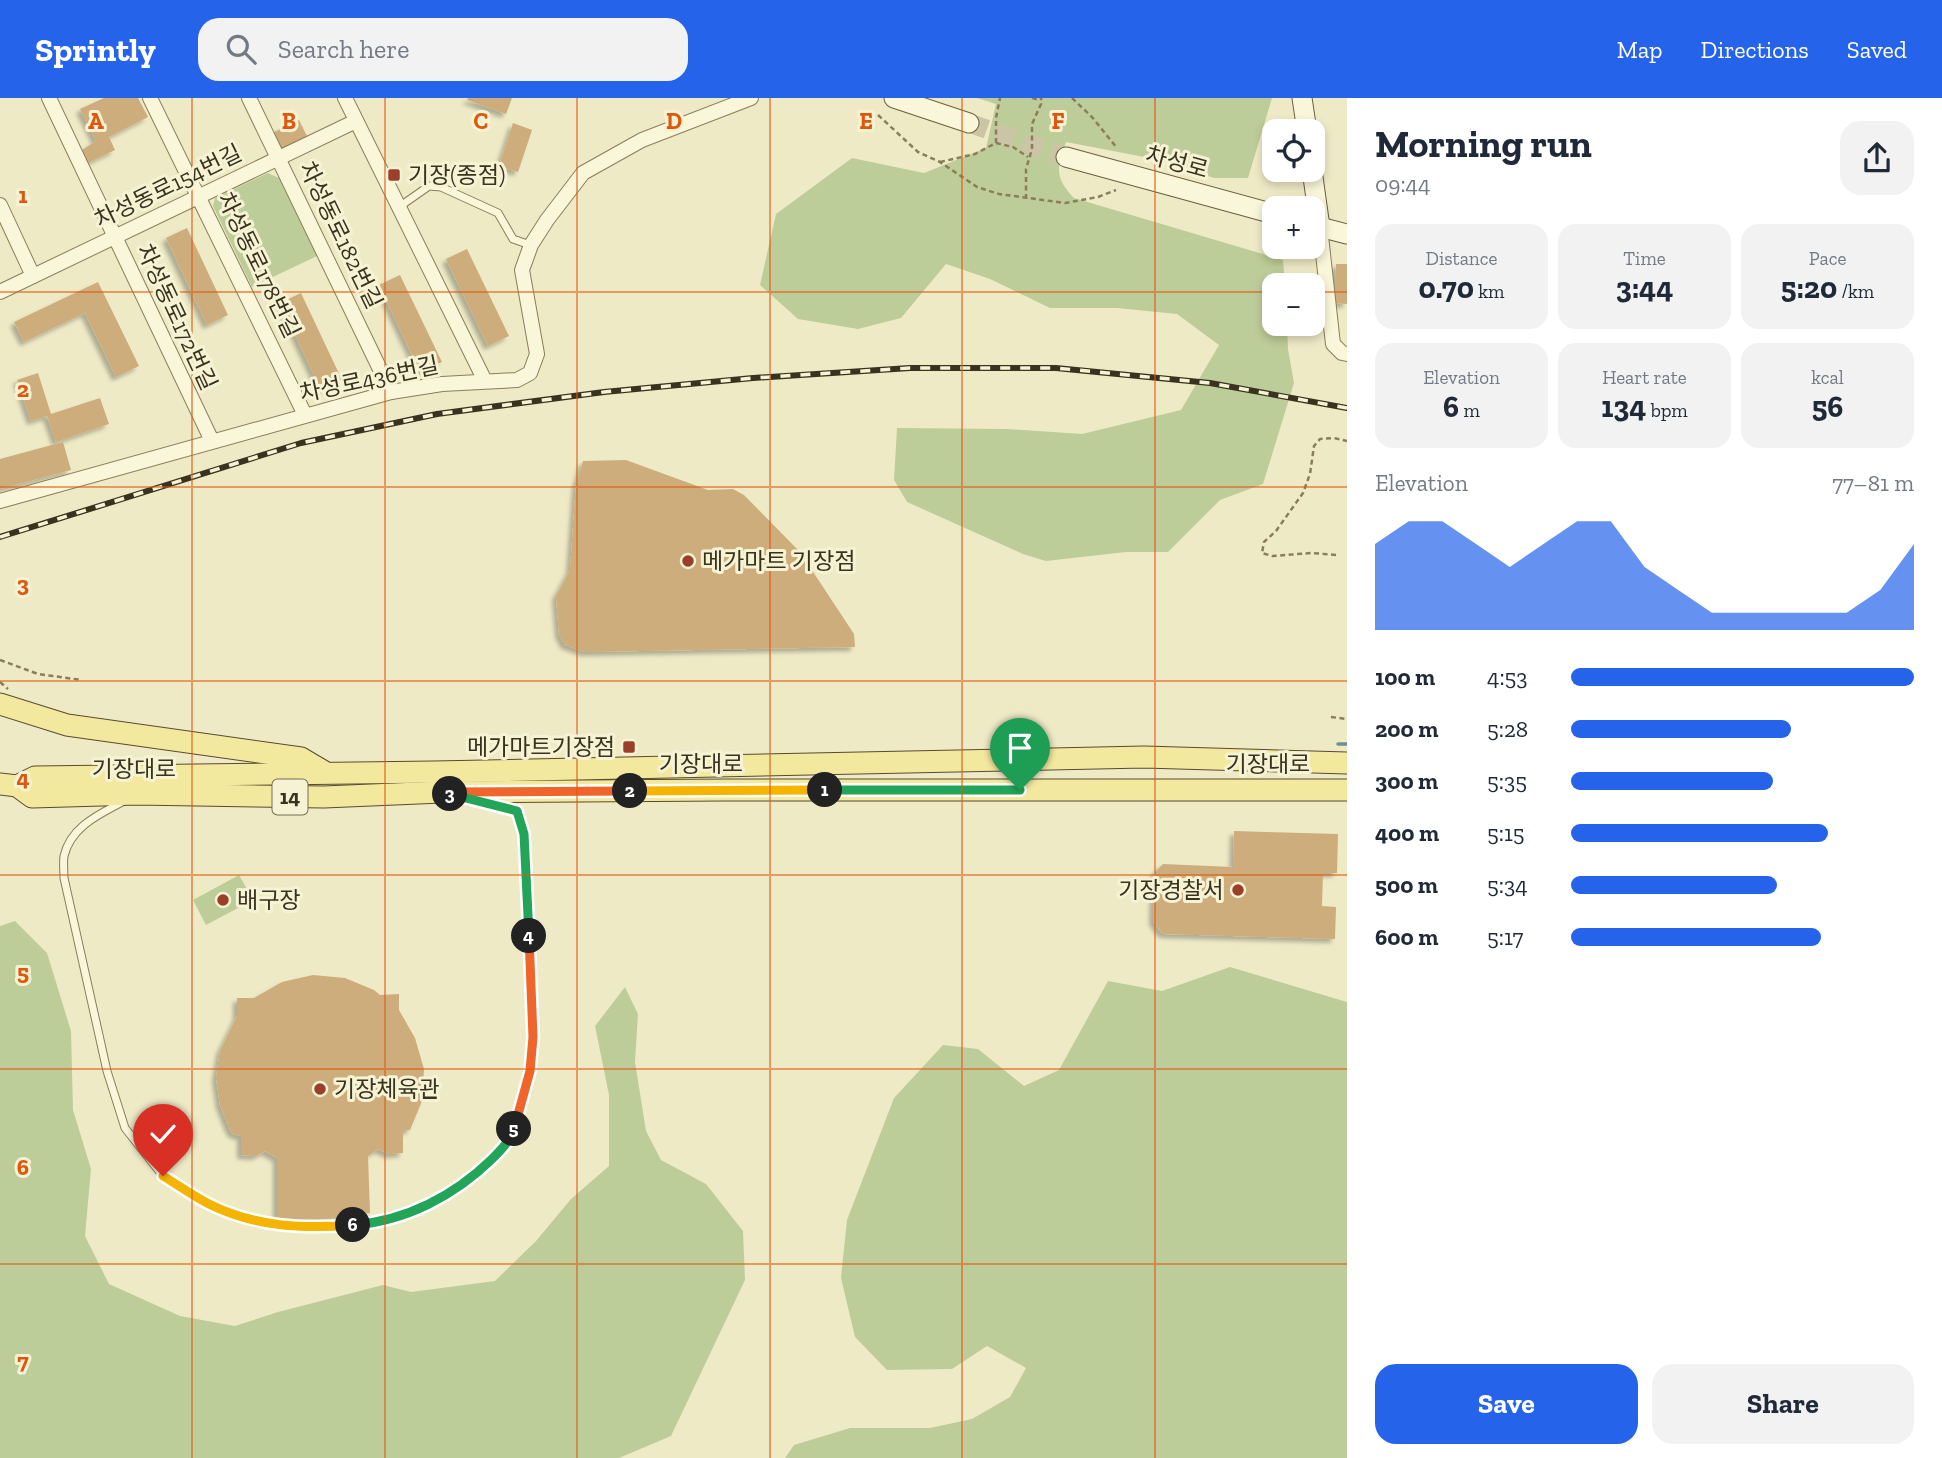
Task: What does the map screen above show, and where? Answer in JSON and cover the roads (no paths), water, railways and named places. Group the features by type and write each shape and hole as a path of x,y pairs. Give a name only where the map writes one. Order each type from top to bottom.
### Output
{"main road":[{"path":"894,98 970,124"},
{"path":"1302,98 1305,119"},
{"name":"차성로","path":"1066,156 1262,211"},
{"path":"1325,228 1347,234"},
{"path":"0,704 67,725 301,758 325,773"},
{"name":"기장대로","path":"9,785 35,776 1144,757 1347,763"},
{"name":"기장대로","path":"9,785 32,797 137,794 324,797 442,792 1347,790"}],"street":[{"name":"차성동로172번길","path":"48,98 212,442"},
{"name":"차성동로178번길","path":"150,98 305,415"},
{"name":"차성동로182번길","path":"249,98 391,392"},
{"name":"차성로436번길","path":"0,501 391,392 442,384 485,382 345,98"},
{"path":"485,382 517,380 530,373 537,354 523,270 531,245 547,219 583,173 642,140 751,98"},
{"name":"차성동로154번길","path":"0,292 356,121"},
{"path":"0,205 33,276"},
{"path":"1321,259 1333,344 1347,354"}],"lane":[{"path":"399,207 429,186 441,187 498,213 513,239 531,245"},
{"path":"137,794 90,819 73,836 64,856 64,878 107,1071 125,1128 163,1176 210,1205 257,1223 313,1228 366,1224 419,1210 470,1180 510,1141 530,1071 533,1037 524,834 517,811 442,792"}],"waterway":[{"path":"1338,744 1347,744"}],"tunnel":[{"path":"969,123 1066,157"}],"railway":[{"path":"0,537 301,443 437,414 604,392 753,378 910,368 1056,368 1210,383 1347,408"}],"place":[{"name":"기장(종점)","path":"394,175"},
{"name":"메가마트 기장점","path":"688,561"},
{"name":"메가마트기장점","path":"629,747"},
{"name":"기장경찰서","path":"1238,890"},
{"name":"배구장","path":"223,900"},
{"name":"기장체육관","path":"320,1089"}]}
